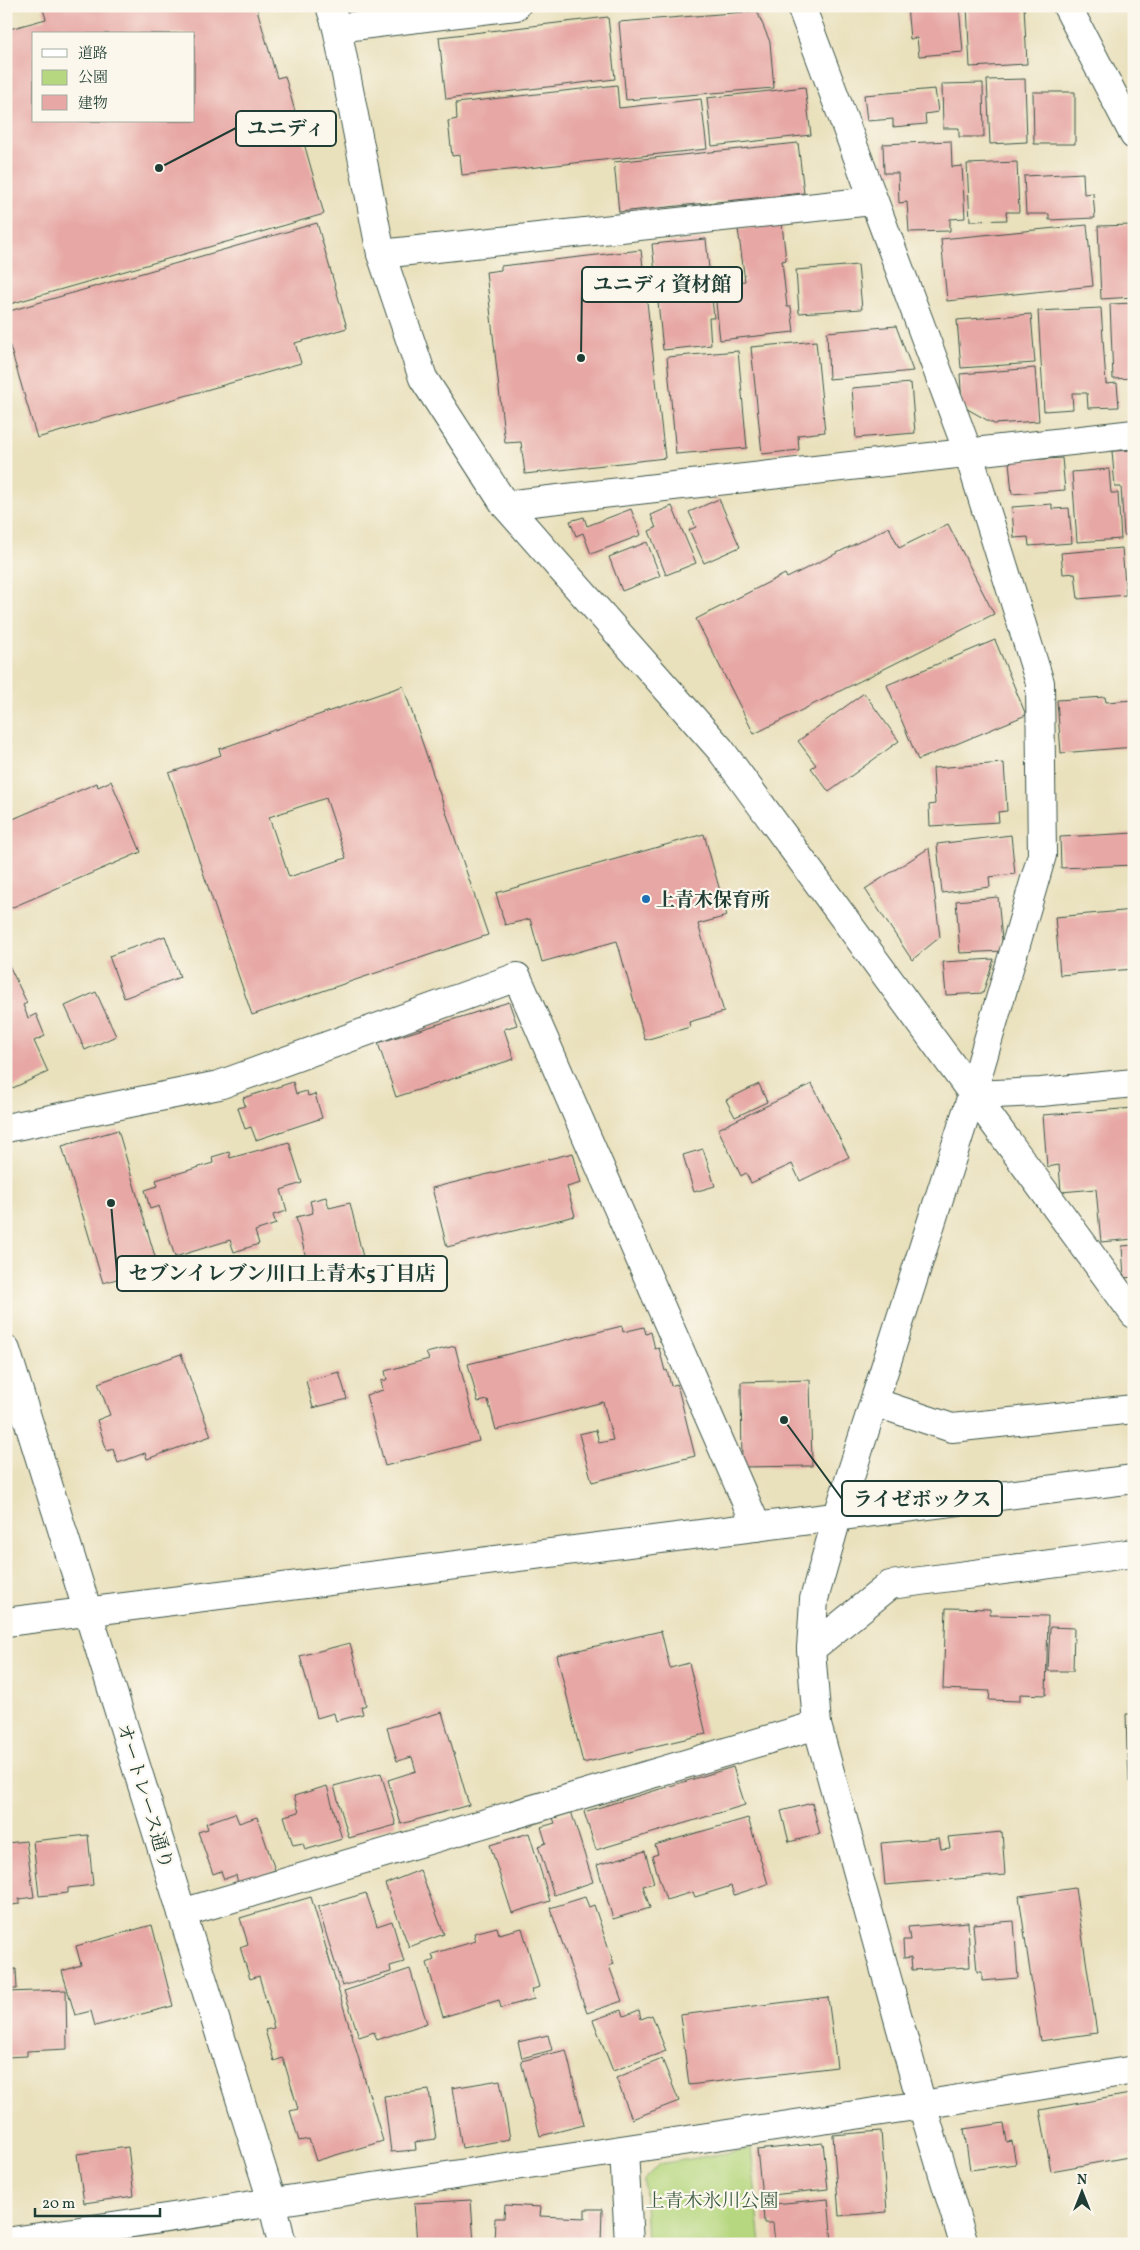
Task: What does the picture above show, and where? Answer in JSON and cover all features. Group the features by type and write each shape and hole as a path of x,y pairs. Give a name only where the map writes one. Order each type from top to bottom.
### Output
{"street":[{"path":"516,6 334,17 381,254 423,378 505,506 720,749 1134,1314"},
{"path":"801,6 872,201 968,452 1040,683 1042,855 972,1095 837,1518 814,1599 811,1649 818,1726 922,2105 964,2244"},
{"path":"1067,6 1134,135"},
{"path":"381,254 872,201"},
{"path":"505,506 1134,434"},
{"path":"6,1128 219,1085 517,977 757,1527"},
{"path":"972,1095 1041,1092 1134,1083"},
{"name":"オートレース通り","path":"6,1350 272,2201 282,2244"},
{"path":"874,1402 952,1428 1134,1409"},
{"path":"6,1622 1134,1479"},
{"path":"811,1649 890,1586 1134,1553"},
{"path":"182,1913 818,1726"},
{"path":"6,2242 922,2105 1134,2070"},
{"path":"624,2150 629,2244"}],"green space":[{"name":"上青木氷川公園","path":"751,2149 761,2244 647,2244 644,2180 659,2164"}],"building":[{"path":"42,6 256,6 277,78 285,76 324,214 10,304 8,295 6,296 6,30 46,19"},
{"path":"907,6 959,6 963,52 919,56 917,38 910,39"},
{"path":"967,6 1024,6 1027,64 970,67"},
{"path":"757,11 770,42 774,88 626,100 619,22"},
{"path":"608,17 615,79 446,99 439,37"},
{"path":"1025,79 1027,142 990,144 987,80"},
{"path":"983,83 984,137 959,137 959,128 943,128 942,84"},
{"path":"617,85 619,108 701,99 707,149 462,175 460,155 452,156 448,121 457,119 456,103"},
{"path":"805,87 811,135 712,146 707,98"},
{"path":"935,89 938,112 925,114 926,124 893,127 893,119 867,121 864,95"},
{"path":"1033,92 1075,92 1075,144 1034,144"},
{"path":"951,141 952,167 962,166 965,218 950,219 950,231 909,232 907,202 899,203 898,173 884,173 883,144"},
{"path":"798,143 804,193 619,212 614,162"},
{"path":"1017,162 1019,212 1006,212 1007,220 970,221 967,164"},
{"path":"1083,173 1084,194 1093,193 1095,218 1049,220 1049,214 1026,214 1024,176"},
{"path":"317,223 347,328 295,343 301,363 37,438 6,333 6,312"},
{"path":"782,224 786,260 782,261 787,307 791,307 794,332 720,340 714,284 745,281 738,229"},
{"path":"1087,225 1093,286 947,301 941,239"},
{"path":"1134,225 1134,297 1101,299 1098,226"},
{"path":"706,239 714,318 709,318 711,345 663,350 652,244"},
{"path":"641,250 665,458 525,474 521,442 505,443 486,272 501,270 501,266"},
{"path":"858,265 862,309 799,313 796,270"},
{"path":"1134,303 1134,378 1113,379 1110,304"},
{"path":"1101,308 1106,384 1117,383 1119,407 1088,408 1087,393 1072,393 1073,409 1044,411 1038,311"},
{"path":"1031,314 1035,363 961,368 957,320"},
{"path":"896,326 913,371 829,379 827,332"},
{"path":"816,341 825,432 798,435 799,450 762,454 751,347"},
{"path":"738,351 747,448 676,454 667,357"},
{"path":"1035,368 1039,421 994,424 962,406 960,374"},
{"path":"911,383 915,433 856,438 852,388"},
{"path":"1134,450 1134,535 1124,535 1121,487 1115,487 1112,451"},
{"path":"1062,458 1065,490 1012,494 1009,461"},
{"path":"1109,469 1111,493 1118,493 1121,539 1077,542 1072,472"},
{"path":"719,499 740,547 704,563 689,530 696,527 689,512"},
{"path":"1052,504 1052,509 1069,508 1072,543 1029,546 1028,537 1014,538 1012,507"},
{"path":"672,506 696,563 666,575 649,531 656,528 651,515"},
{"path":"631,509 641,535 591,554 583,533 576,536 570,521 584,517 587,526"},
{"path":"948,524 994,614 754,734 696,619 785,574 787,578 889,527 899,548"},
{"path":"647,542 660,576 622,591 609,557"},
{"path":"1122,548 1126,595 1078,599 1075,573 1063,574 1061,553"},
{"path":"995,640 1026,715 918,760 887,685"},
{"path":"403,686 488,935 252,1015 169,773 221,755 219,749","holes":["326,798 346,858 289,877 269,817"]},
{"path":"864,693 899,741 829,792 811,768 816,765 798,741"},
{"path":"1105,697 1106,702 1134,700 1134,747 1061,753 1057,700"},
{"path":"1004,763 1007,811 998,812 999,822 930,826 929,805 935,804 933,768"},
{"path":"111,781 141,852 6,910 6,822 97,783 98,787"},
{"path":"1134,833 1134,865 1061,868 1060,837"},
{"path":"704,834 727,916 698,924 724,1012 689,1022 690,1027 645,1040 617,941 542,962 530,919 505,925 496,893"},
{"path":"1011,835 1015,874 989,877 990,887 942,893 937,844"},
{"path":"929,848 940,937 912,960 865,889"},
{"path":"998,897 1003,951 960,953 956,901"},
{"path":"1134,910 1134,969 1060,975 1055,917"},
{"path":"165,936 180,977 124,998 109,956"},
{"path":"6,959 27,1003 23,1005 28,1018 36,1014 45,1036 34,1041 48,1072 6,1091"},
{"path":"994,959 983,993 946,995 943,962"},
{"path":"96,992 116,1036 85,1050 65,1006"},
{"path":"509,1002 517,1025 504,1029 514,1059 396,1097 378,1043"},
{"path":"293,1082 296,1094 307,1091 308,1096 315,1094 322,1118 256,1140 251,1127 245,1129 238,1108 245,1106 243,1098"},
{"path":"759,1084 767,1102 735,1117 726,1100"},
{"path":"812,1084 849,1157 800,1181 792,1164 751,1183 746,1173 741,1176 718,1129"},
{"path":"1134,1108 1134,1239 1101,1242 1096,1189 1061,1192 1059,1165 1047,1167 1043,1115"},
{"path":"118,1130 158,1267 103,1283 62,1146"},
{"path":"289,1142 302,1183 281,1190 287,1211 273,1215 276,1224 255,1231 259,1244 234,1252 230,1240 175,1257 159,1206 150,1209 145,1190 158,1186 156,1180 213,1163 212,1157 229,1152 230,1158"},
{"path":"703,1149 715,1186 694,1192 683,1155"},
{"path":"573,1153 581,1183 567,1187 575,1216 447,1247 432,1188"},
{"path":"326,1197 329,1208 350,1203 366,1270 318,1282 312,1256 306,1258 296,1217 313,1213 310,1201"},
{"path":"1134,1245 1134,1277 1124,1278 1122,1246"},
{"path":"622,1326 623,1332 644,1327 646,1334 651,1332 655,1349 659,1348 671,1386 677,1384 695,1456 592,1482 579,1434 596,1430 599,1443 613,1440 603,1402 496,1430 488,1400 478,1402 468,1364"},
{"path":"455,1346 479,1441 385,1466 366,1395 383,1390 381,1381 387,1380 385,1371 429,1359 426,1353"},
{"path":"181,1354 211,1436 147,1459 145,1453 118,1463 113,1449 107,1451 97,1420 110,1415 98,1383"},
{"path":"339,1372 347,1399 313,1408 306,1381"},
{"path":"810,1380 812,1466 742,1467 741,1382"},
{"path":"946,1608 990,1609 990,1615 1048,1616 1046,1695 1020,1694 1020,1701 989,1700 990,1691 943,1689"},
{"path":"1050,1627 1074,1628 1073,1671 1048,1671"},
{"path":"661,1631 670,1668 689,1663 706,1734 583,1763 557,1655"},
{"path":"350,1643 366,1705 361,1707 363,1714 336,1721 334,1713 317,1718 300,1656"},
{"path":"442,1712 469,1805 401,1824 388,1780 416,1771 412,1757 397,1761 387,1728"},
{"path":"1126,1714 1134,1714 1134,1750 1127,1750"},
{"path":"1128,1754 1134,1754 1134,1782 1129,1782"},
{"path":"733,1767 745,1805 596,1850 584,1812"},
{"path":"381,1773 396,1825 349,1838 334,1786"},
{"path":"327,1786 342,1839 305,1850 303,1843 293,1845 284,1816 299,1812 294,1796"},
{"path":"812,1803 820,1834 789,1842 781,1811"},
{"path":"571,1811 593,1882 554,1895 538,1846 546,1843 541,1827 555,1823 553,1818"},
{"path":"235,1813 239,1823 257,1817 275,1870 238,1883 236,1875 224,1879 221,1871 213,1874 198,1832 208,1829 206,1823"},
{"path":"748,1818 768,1884 734,1895 731,1886 695,1897 693,1892 666,1900 652,1856 658,1854 655,1845"},
{"path":"1002,1832 1005,1875 885,1885 881,1843 939,1838 941,1849 950,1848 948,1837"},
{"path":"529,1833 550,1901 512,1913 490,1845"},
{"path":"88,1835 93,1885 68,1888 68,1893 39,1896 33,1841"},
{"path":"26,1841 34,1897 19,1899 19,1904 6,1906 6,1843"},
{"path":"645,1851 654,1883 643,1886 650,1908 613,1919 597,1865"},
{"path":"420,1870 444,1934 409,1947 385,1884"},
{"path":"1075,1888 1097,2033 1040,2041 1019,1896"},
{"path":"366,1893 377,1926 392,1921 404,1962 390,1966 391,1972 342,1986 318,1907"},
{"path":"311,1897 383,2141 316,2161 309,2139 299,2141 290,2111 298,2109 283,2058 274,2061 265,2030 274,2028 259,1976 250,1979 240,1947 248,1944 240,1918"},
{"path":"585,1897 589,1907 594,1905 614,1964 609,1966 622,2001 587,2013 550,1908"},
{"path":"1014,1921 1018,1978 982,1981 982,1972 977,1972 973,1924"},
{"path":"968,1922 970,1967 912,1970 911,1957 904,1958 903,1940 910,1940 908,1927"},
{"path":"152,1925 173,2006 95,2026 91,2011 75,2015 62,1971 81,1965 76,1946"},
{"path":"497,1927 499,1934 522,1928 539,1987 531,1990 534,1999 501,2008 499,2000 443,2017 427,1963 434,1960 432,1954 476,1941 474,1933"},
{"path":"16,1969 17,1989 6,1989 6,1970"},
{"path":"410,1969 427,2023 377,2040 374,2032 359,2037 344,1991"},
{"path":"66,1990 67,2049 27,2051 27,2056 6,2057 6,1992"},
{"path":"828,1997 837,2067 689,2085 680,2015"},
{"path":"622,2010 624,2016 639,2010 641,2019 652,2015 666,2051 613,2071 593,2020"},
{"path":"548,2035 552,2050 522,2058 518,2042"},
{"path":"566,2050 584,2125 540,2136 521,2061"},
{"path":"662,2059 679,2101 632,2119 616,2078"},
{"path":"500,2080 510,2139 462,2148 452,2088"},
{"path":"429,2090 436,2139 415,2142 416,2150 391,2152 384,2096"},
{"path":"1130,2094 1134,2116 1134,2156 1051,2171 1040,2110"},
{"path":"1004,2123 1007,2142 1012,2141 1016,2164 970,2170 964,2129"},
{"path":"881,2131 887,2212 839,2216 833,2135"},
{"path":"823,2143 828,2189 762,2196 757,2150"},
{"path":"128,2147 134,2196 84,2203 77,2154"},
{"path":"828,2199 832,2242 775,2244 773,2223 764,2223 763,2205"},
{"path":"471,2200 474,2244 417,2244 414,2203"},
{"path":"505,2205 541,2207 540,2216 585,2218 585,2209 602,2209 601,2244 494,2244 495,2218 504,2218"},
{"path":"168,2241 169,2244 154,2243"}],"place":[{"name":"ユニディ","path":"159,168"},
{"name":"ユニディ資材館","path":"581,358"},
{"name":"上青木保育所","path":"646,899"},
{"name":"セブンイレブン川口上青木5丁目店","path":"111,1203"},
{"name":"ライゼボックス","path":"784,1420"}]}
